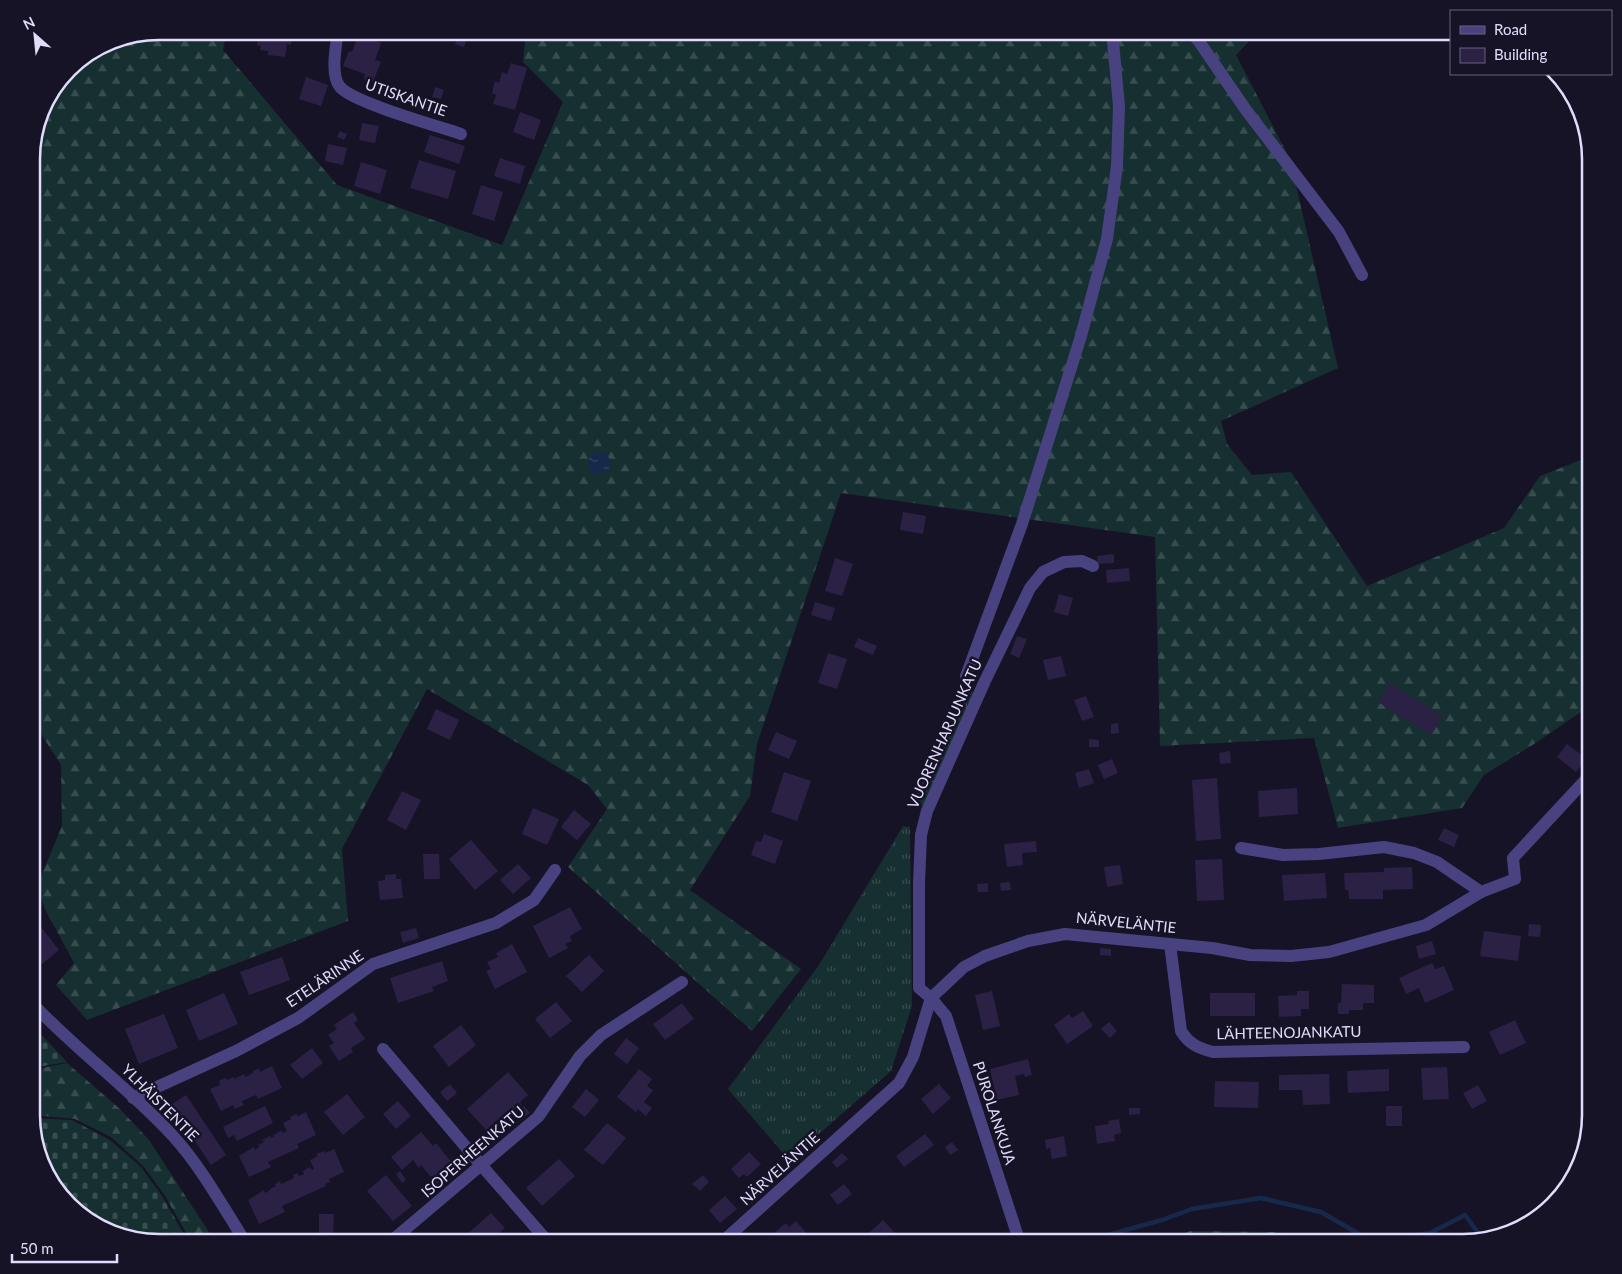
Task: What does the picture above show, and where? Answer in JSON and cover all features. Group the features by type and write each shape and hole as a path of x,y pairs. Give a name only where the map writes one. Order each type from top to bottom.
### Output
{"street":[{"name":"UTISKANTIE","path":"337,40 334,65 340,86 355,98 461,134"},
{"path":"966,676 1022,524 1081,336 1107,239 1117,166 1119,106 1113,40"},
{"path":"1198,40 1246,110 1339,232 1362,275"},
{"name":"VUORENHARJUNKATU","path":"931,998 919,988 919,883 921,834 926,811 984,683 1030,588 1042,572 1064,562 1082,561 1093,566"},
{"name":"NÄRVELÄNTIE","path":"731,1234 899,1083 913,1057 931,998 964,966 985,956 1028,941 1065,934 1212,948 1250,955 1291,956 1328,952 1384,938 1426,925 1481,892 1515,879 1513,858 1582,784"},
{"path":"1241,848 1283,855 1319,854 1384,847 1414,853 1437,862 1481,892"},
{"name":"ETELÄRINNE","path":"133,1098 236,1051 298,1018 373,964 496,923 534,900 555,870"},
{"name":"LÄHTEENOJANKATU","path":"1170,944 1180,1031 1186,1040 1197,1048 1213,1052 1464,1047"},
{"name":"ISOPERHEENKATU","path":"401,1234 538,1117 580,1056 601,1035 682,982"},
{"name":"PUROLANKUJA","path":"931,998 946,1016 1017,1234"},
{"name":"YLHÄISTENTIE","path":"40,1011 173,1136 195,1163 240,1234"},
{"path":"384,1049 541,1234"}],"green space":[{"path":"225,40 223,50 337,185 502,245 563,102 523,62 525,40 1250,40 1236,55 1290,159 1338,368 1221,421 1227,444 1252,475 1291,472 1367,586 1504,528 1540,476 1582,460 1582,711 1484,775 1462,808 1338,828 1314,738 1160,746 1155,537 841,493 757,744 750,796 690,890 801,969 752,1031 568,867 607,809 588,785 427,689 342,849 348,921 87,1020 56,985 74,963 45,909 40,895 40,879 62,826 61,765 40,732 40,655 42,646 40,645 41,144 46,121 52,107 60,93 81,70 93,60 114,49 144,41"},
{"path":"970,681 973,694 928,800 921,807 912,804"},
{"path":"903,826 910,827 912,1006 891,1071 789,1160 728,1089 819,965"},
{"path":"40,1033 67,1062 40,1067"},
{"path":"67,1063 120,1109 149,1140 210,1234 187,1234 165,1196 144,1167 111,1137 75,1119 40,1116 40,1068"},
{"path":"40,1118 72,1120 110,1140 141,1167 162,1196 184,1234 136,1232 100,1218 75,1199 56,1174 44,1146"},
{"path":"1190,1231 1274,1232 1289,1234 1183,1234"}],"water":[{"path":"597,452 607,454 611,462 608,471 594,475 589,468 589,458"}],"building":[{"path":"258,40 292,40 291,45 287,44 285,57 268,55 268,51 260,50 261,46 257,45"},
{"path":"356,40 372,40 381,43 375,60 381,62 373,82 364,79 365,74 343,66 349,51 352,52"},
{"path":"456,40 466,41 464,47 455,44"},
{"path":"511,63 527,68 515,110 493,104 496,95 492,93 495,81 499,83 502,72 507,74"},
{"path":"306,77 328,85 321,106 299,99"},
{"path":"435,87 444,90 441,99 432,97"},
{"path":"424,100 435,103 432,111 421,107"},
{"path":"520,112 541,120 534,140 513,132"},
{"path":"362,123 379,126 375,143 359,140"},
{"path":"340,131 347,134 344,140 337,137"},
{"path":"430,135 465,146 459,164 424,152"},
{"path":"328,144 347,148 343,165 325,161"},
{"path":"500,158 525,166 520,184 494,176"},
{"path":"419,160 456,171 448,199 410,188"},
{"path":"361,162 387,170 380,194 354,186"},
{"path":"481,185 503,192 494,221 472,214"},
{"path":"903,512 926,516 923,534 900,530"},
{"path":"1114,554 1114,563 1098,564 1097,556"},
{"path":"835,558 853,564 842,596 825,591"},
{"path":"1129,568 1130,581 1107,583 1106,570"},
{"path":"1059,594 1073,598 1068,616 1054,612"},
{"path":"815,602 835,608 831,621 811,615"},
{"path":"1017,636 1027,639 1019,658 1010,654"},
{"path":"858,638 877,646 873,655 854,647"},
{"path":"828,653 847,659 837,689 818,683"},
{"path":"1061,656 1066,676 1048,680 1043,660"},
{"path":"1390,683 1443,717 1431,735 1378,702"},
{"path":"1086,696 1094,717 1082,721 1074,700"},
{"path":"436,709 459,720 450,740 427,729"},
{"path":"1118,723 1119,733 1111,734 1111,724"},
{"path":"776,732 797,741 789,759 768,750"},
{"path":"1089,739 1099,740 1099,747 1089,747"},
{"path":"1567,744 1582,755 1582,765 1576,772 1557,757"},
{"path":"1230,751 1231,763 1220,764 1219,753"},
{"path":"1112,759 1118,773 1104,779 1098,765"},
{"path":"1089,769 1094,783 1079,788 1075,773"},
{"path":"784,772 811,781 797,821 771,812"},
{"path":"1217,778 1221,839 1196,841 1192,780"},
{"path":"1297,788 1298,814 1259,817 1258,791"},
{"path":"402,791 421,800 406,830 387,820"},
{"path":"533,808 559,819 547,845 522,834"},
{"path":"574,810 591,824 577,840 561,827"},
{"path":"1444,828 1459,835 1454,847 1438,840"},
{"path":"764,834 783,841 775,864 751,855 756,841 761,842"},
{"path":"471,840 498,871 475,890 449,859"},
{"path":"1036,841 1037,852 1022,853 1023,865 1007,867 1004,844"},
{"path":"423,854 439,854 440,879 424,879"},
{"path":"1222,859 1224,900 1197,901 1195,860"},
{"path":"518,864 531,878 513,894 500,880"},
{"path":"1120,865 1123,884 1107,887 1104,867"},
{"path":"1412,867 1413,889 1383,890 1383,899 1349,899 1348,890 1345,890 1344,873 1384,872 1384,868"},
{"path":"1325,873 1327,898 1284,901 1282,875"},
{"path":"396,874 396,879 401,879 403,898 380,900 378,881 385,880 385,875"},
{"path":"1010,882 1011,890 1001,891 1000,883"},
{"path":"988,883 988,892 978,892 977,884"},
{"path":"570,907 582,929 570,936 572,941 565,944 568,948 549,958 533,926"},
{"path":"1119,913 1127,915 1124,928 1116,926"},
{"path":"1529,924 1541,925 1540,937 1528,936"},
{"path":"40,928 59,950 42,964 40,961"},
{"path":"416,928 419,938 403,943 400,932"},
{"path":"1484,931 1521,936 1518,961 1480,956"},
{"path":"1432,941 1436,954 1419,959 1416,946"},
{"path":"512,944 527,972 495,989 486,971 491,969 487,962 498,957 496,953"},
{"path":"1100,948 1111,949 1111,956 1100,955"},
{"path":"589,955 604,971 582,992 566,976"},
{"path":"282,957 290,980 249,995 240,972"},
{"path":"442,961 448,981 432,987 434,991 398,1003 390,978"},
{"path":"1432,963 1435,969 1444,966 1454,990 1425,1003 1419,988 1406,994 1399,978"},
{"path":"1342,984 1374,985 1374,1003 1363,1003 1363,1010 1349,1010 1349,1014 1338,1014 1338,1003 1341,1003"},
{"path":"992,991 1000,1026 983,1030 975,995"},
{"path":"1297,991 1309,991 1309,1009 1301,1009 1301,1016 1279,1017 1278,996 1297,995"},
{"path":"224,993 238,1024 199,1041 186,1010"},
{"path":"1210,993 1255,993 1255,1016 1210,1016"},
{"path":"556,1002 572,1021 550,1038 535,1019"},
{"path":"682,1003 694,1019 665,1040 653,1024"},
{"path":"1083,1011 1093,1026 1067,1044 1054,1025 1069,1014 1072,1018"},
{"path":"353,1012 358,1020 354,1023 365,1039 351,1048 353,1052 339,1061 329,1046 334,1043 328,1035 337,1029 334,1025"},
{"path":"164,1014 178,1048 139,1064 125,1029"},
{"path":"1515,1020 1526,1043 1500,1055 1489,1032"},
{"path":"1109,1022 1117,1031 1110,1038 1101,1029"},
{"path":"461,1025 476,1045 449,1067 433,1046"},
{"path":"626,1038 639,1048 627,1064 614,1054"},
{"path":"312,1048 323,1063 302,1079 290,1065"},
{"path":"1028,1059 1032,1075 1025,1077 1024,1074 1015,1076 1019,1095 997,1100 990,1069"},
{"path":"272,1066 282,1088 258,1099 256,1095 242,1101 244,1105 235,1109 233,1105 221,1111 210,1089 220,1085 219,1081 234,1077 235,1080 244,1074 245,1077 253,1073 259,1068 260,1072"},
{"path":"1447,1067 1449,1099 1423,1100 1421,1068"},
{"path":"639,1069 652,1079 647,1086 653,1090 644,1102 652,1108 646,1116 638,1109 636,1112 617,1097"},
{"path":"1389,1069 1389,1091 1348,1093 1347,1071"},
{"path":"508,1072 528,1095 520,1102 522,1105 515,1111 512,1107 486,1130 467,1109"},
{"path":"1329,1074 1330,1104 1303,1105 1302,1090 1279,1090 1279,1075"},
{"path":"1215,1081 1259,1082 1258,1108 1214,1107"},
{"path":"450,1084 457,1093 447,1101 440,1092"},
{"path":"939,1084 951,1098 933,1114 921,1099"},
{"path":"1478,1085 1487,1101 1472,1109 1463,1093"},
{"path":"586,1089 599,1100 585,1117 572,1107"},
{"path":"347,1094 365,1117 343,1135 324,1112"},
{"path":"186,1095 226,1155 211,1165 171,1105"},
{"path":"398,1101 411,1116 396,1129 383,1114"},
{"path":"265,1106 273,1123 237,1141 234,1135 228,1138 223,1127"},
{"path":"524,1106 530,1113 523,1118 517,1111"},
{"path":"1386,1106 1402,1106 1402,1126 1386,1126"},
{"path":"1129,1108 1140,1108 1140,1114 1129,1115"},
{"path":"306,1112 316,1135 297,1144 299,1148 268,1162 271,1167 249,1177 239,1156 254,1147 255,1150 259,1147 258,1145 264,1142 262,1140 270,1136 271,1138 274,1137 273,1135 281,1131 283,1133 287,1131 283,1123 291,1119 290,1117"},
{"path":"1119,1119 1121,1133 1114,1135 1115,1141 1097,1144 1095,1126 1109,1124 1108,1121"},
{"path":"607,1123 626,1138 603,1165 584,1150"},
{"path":"421,1132 433,1146 436,1143 456,1168 437,1184 421,1165 419,1168 413,1160 402,1170 391,1157"},
{"path":"925,1134 934,1145 904,1167 896,1156"},
{"path":"1064,1136 1067,1156 1052,1159 1050,1148 1046,1149 1045,1140"},
{"path":"952,1142 958,1150 950,1155 945,1147"},
{"path":"334,1149 344,1172 329,1179 330,1182 325,1184 326,1186 282,1206 285,1212 259,1224 248,1200 264,1190 265,1193 280,1181 281,1184 294,1178 293,1175 297,1173 299,1176 304,1174 303,1171 310,1167 312,1170 314,1169 310,1160 318,1156 316,1154"},
{"path":"749,1152 761,1164 747,1177 744,1174 739,1178 731,1169"},
{"path":"842,1153 848,1159 837,1168 832,1162"},
{"path":"559,1159 575,1176 542,1206 526,1188"},
{"path":"400,1171 406,1180 402,1183 396,1174"},
{"path":"386,1175 412,1206 393,1221 367,1191"},
{"path":"703,1175 709,1182 700,1191 692,1184"},
{"path":"844,1184 852,1194 838,1205 830,1195"},
{"path":"725,1196 737,1209 720,1223 709,1210"},
{"path":"491,1213 505,1228 498,1234 467,1234"},
{"path":"319,1214 334,1214 333,1234 319,1234"},
{"path":"883,1220 896,1234 868,1234"},
{"path":"796,1221 807,1234 773,1234 786,1223 789,1227"}],"waterway":[{"path":"1111,1234 1162,1220 1192,1209 1261,1198 1321,1212 1359,1234"},
{"path":"1423,1234 1430,1233 1465,1215 1478,1233"}]}
